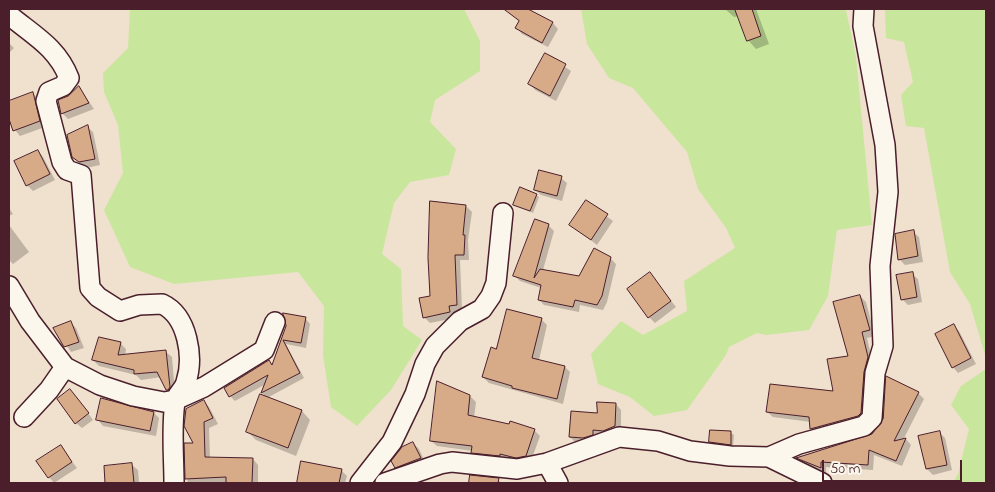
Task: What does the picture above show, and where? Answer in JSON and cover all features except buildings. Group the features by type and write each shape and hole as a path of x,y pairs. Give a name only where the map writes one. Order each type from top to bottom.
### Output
{"street":[{"path":"769,457 798,444 864,426 872,418 875,373 882,346 880,266 888,192 885,145 863,26 864,9"},
{"path":"9,15 34,34 62,60 69,78 63,86 49,92 46,101 62,162 66,170 81,175 90,288 98,297 120,311 138,306 162,304 180,318 186,333 189,370 185,385 175,400 174,483"},
{"path":"360,483 392,442 415,394 425,364 435,346 460,321 482,309 491,296 496,283 503,213"},
{"path":"9,286 30,321 65,366 100,385 133,396 164,402 175,400 204,387 264,350 275,322"},
{"path":"24,417 49,390 65,366"},
{"path":"385,483 440,464 460,463 517,469 546,463 619,437 658,441 690,450 730,456 769,457 822,483"},
{"path":"546,463 558,483"}],"green space":[{"path":"130,9 464,9 480,41 480,71 435,100 430,122 456,149 449,175 410,182 394,203 382,254 401,269 403,326 422,340 391,390 357,426 331,407 323,355 324,306 298,272 174,284 130,267 104,210 123,173 118,125 104,92 103,73 128,48"},
{"path":"581,9 846,10 856,57 872,225 837,230 828,296 809,330 766,335 757,333 729,347 726,355 687,410 654,416 630,397 598,384 591,354 621,321 643,335 687,311 684,281 735,248 726,228 698,189 687,152 633,88 609,78 587,44"},
{"path":"885,9 986,9 986,358 970,304 950,272 924,128 906,126 901,95 913,82 904,42 886,38"},
{"path":"986,369 986,483 953,483 958,474 969,429 951,405 961,386"}]}
